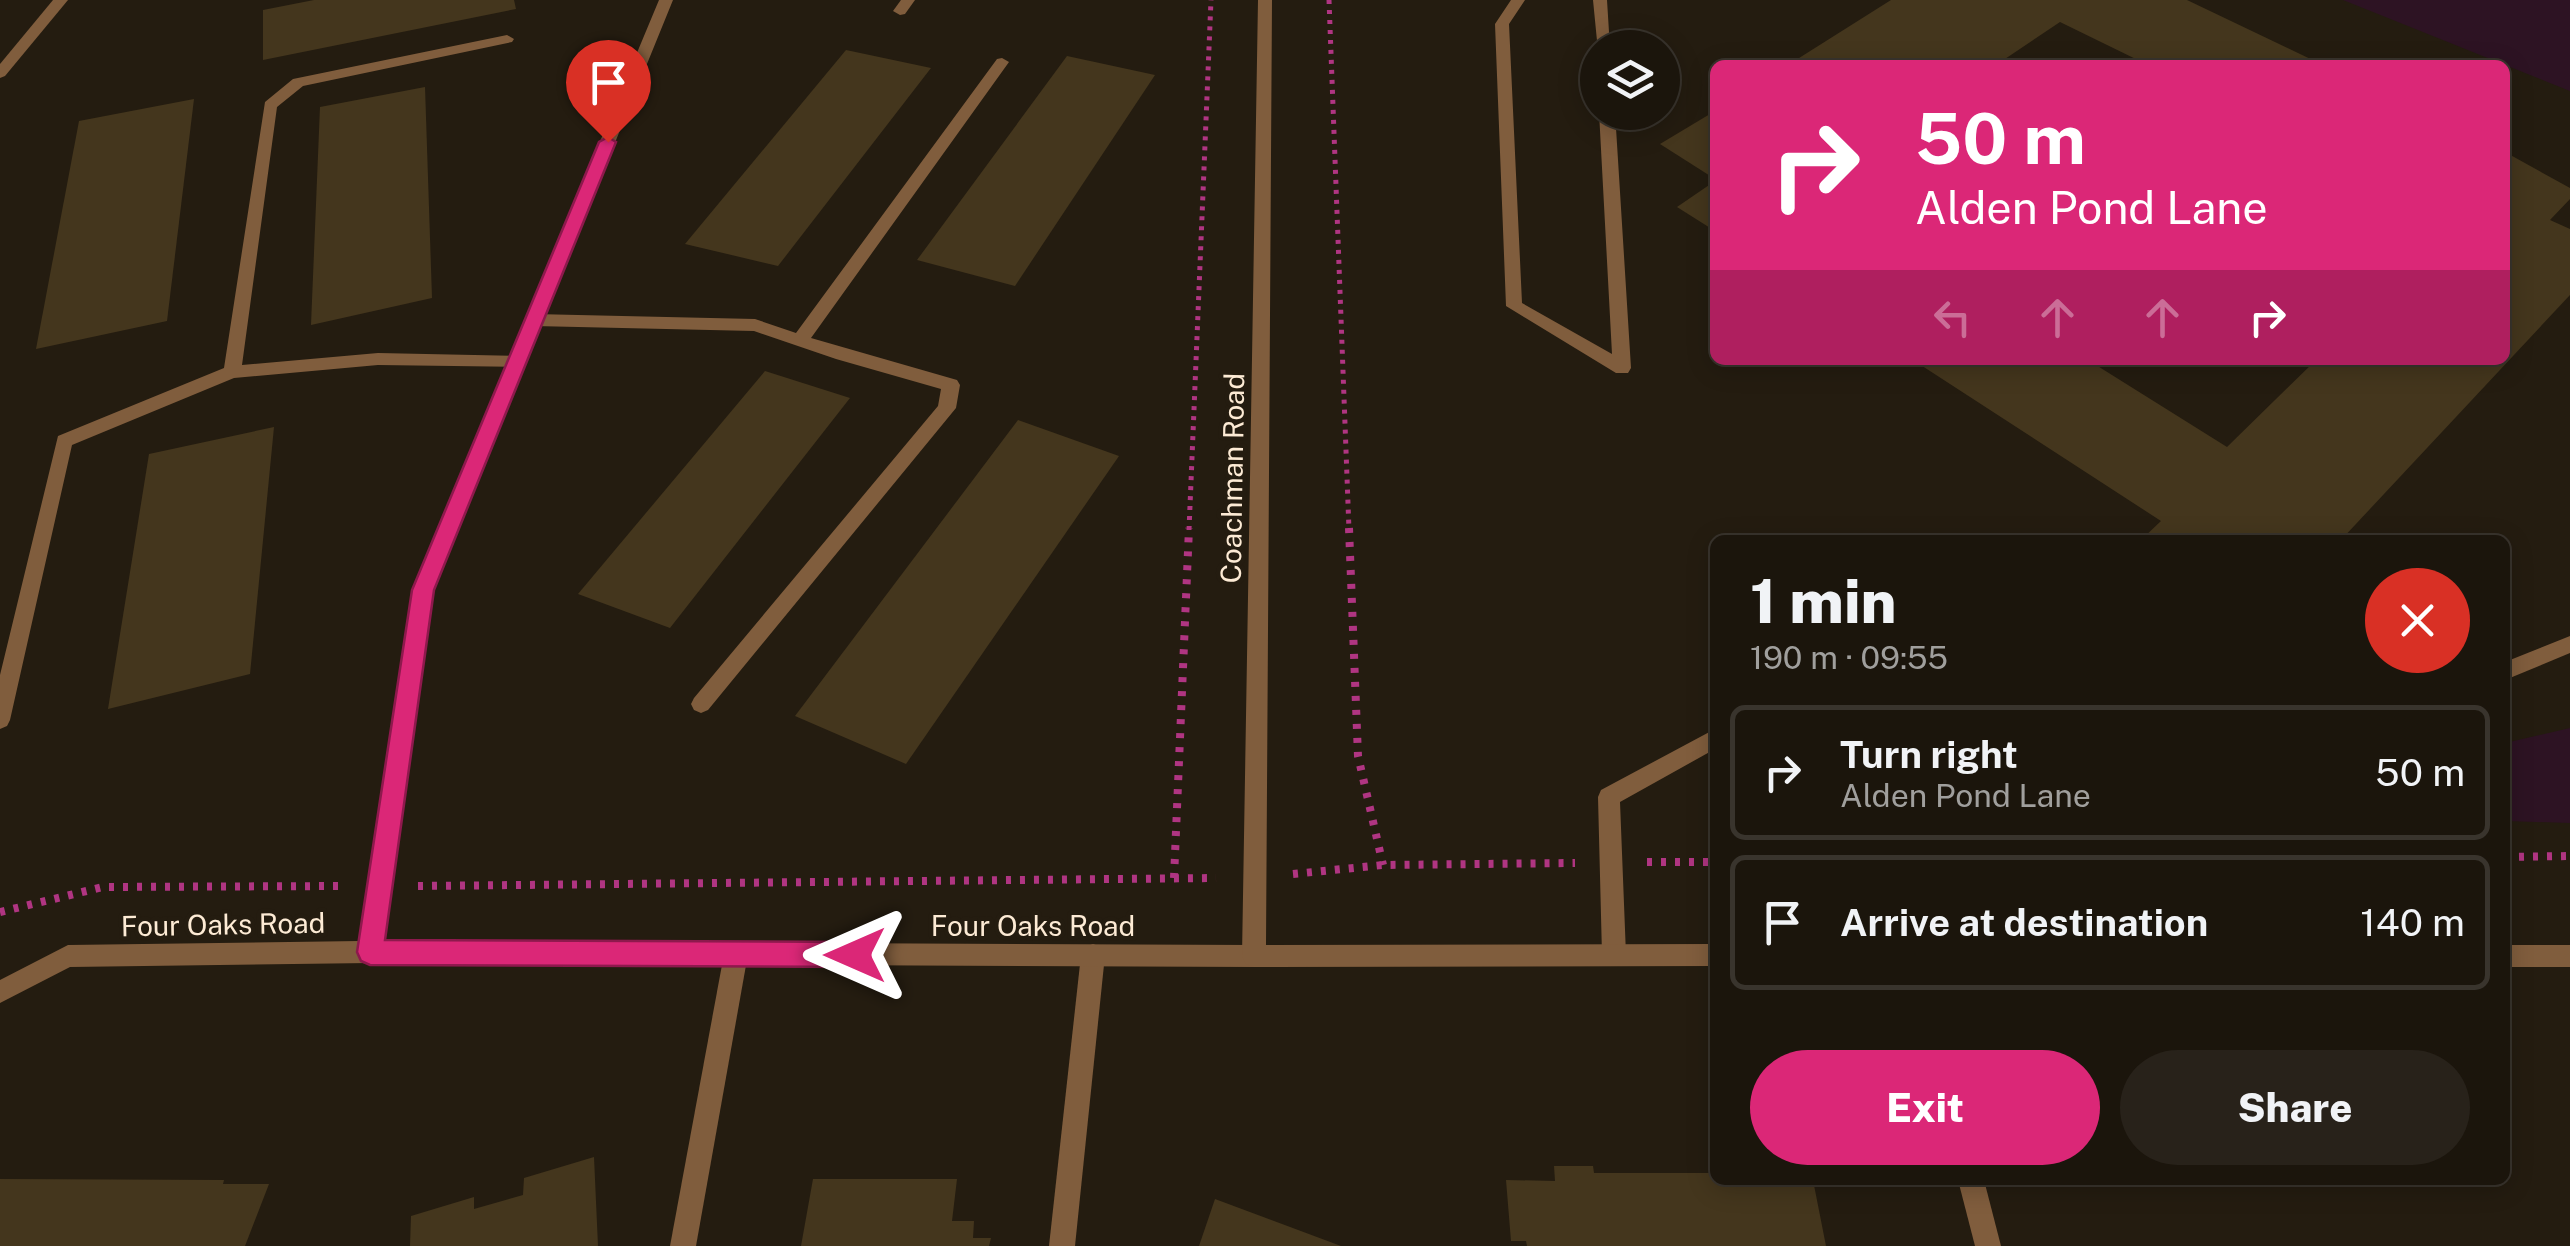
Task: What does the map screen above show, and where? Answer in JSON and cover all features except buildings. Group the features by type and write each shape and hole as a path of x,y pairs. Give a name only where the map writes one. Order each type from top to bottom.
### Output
{"street":[{"path":"0,73 61,0"},
{"path":"370,952 423,590 666,0"},
{"name":"Coachman Road","path":"1254,956 1265,0"},
{"path":"1518,0 1502,24 1514,306 1622,368 1608,130"},
{"path":"1600,0 1602,30"},
{"path":"232,372 270,105 298,82 507,39"},
{"path":"800,340 1002,62"},
{"path":"534,320 756,325 951,386 947,408 701,704"},
{"path":"0,720 64,441 232,372 378,358 517,362"},
{"path":"2510,670 2570,644"},
{"path":"1614,956 1609,797 1710,741"},
{"name":"Four Oaks Road","path":"0,992 68,956 370,952 1710,955"},
{"path":"683,1246 736,954"},
{"path":"1062,1246 1093,956"},
{"path":"2510,956 2570,956"},
{"path":"1972,1185 1988,1246"}],"path":[{"path":"1174,878 1211,0"},
{"path":"1329,0 1358,756 1383,865"},
{"path":"2510,857 2570,856"},
{"path":"0,912 103,887 1256,878 1383,865 1710,862"}],"shaded area":[{"path":"2343,0 2570,0 2570,91 2510,67 2510,60 2493,60"},
{"path":"2570,728 2570,823 2510,821 2510,742"}],"route":[{"path":"608,142 423,590 370,952 855,955"}]}
